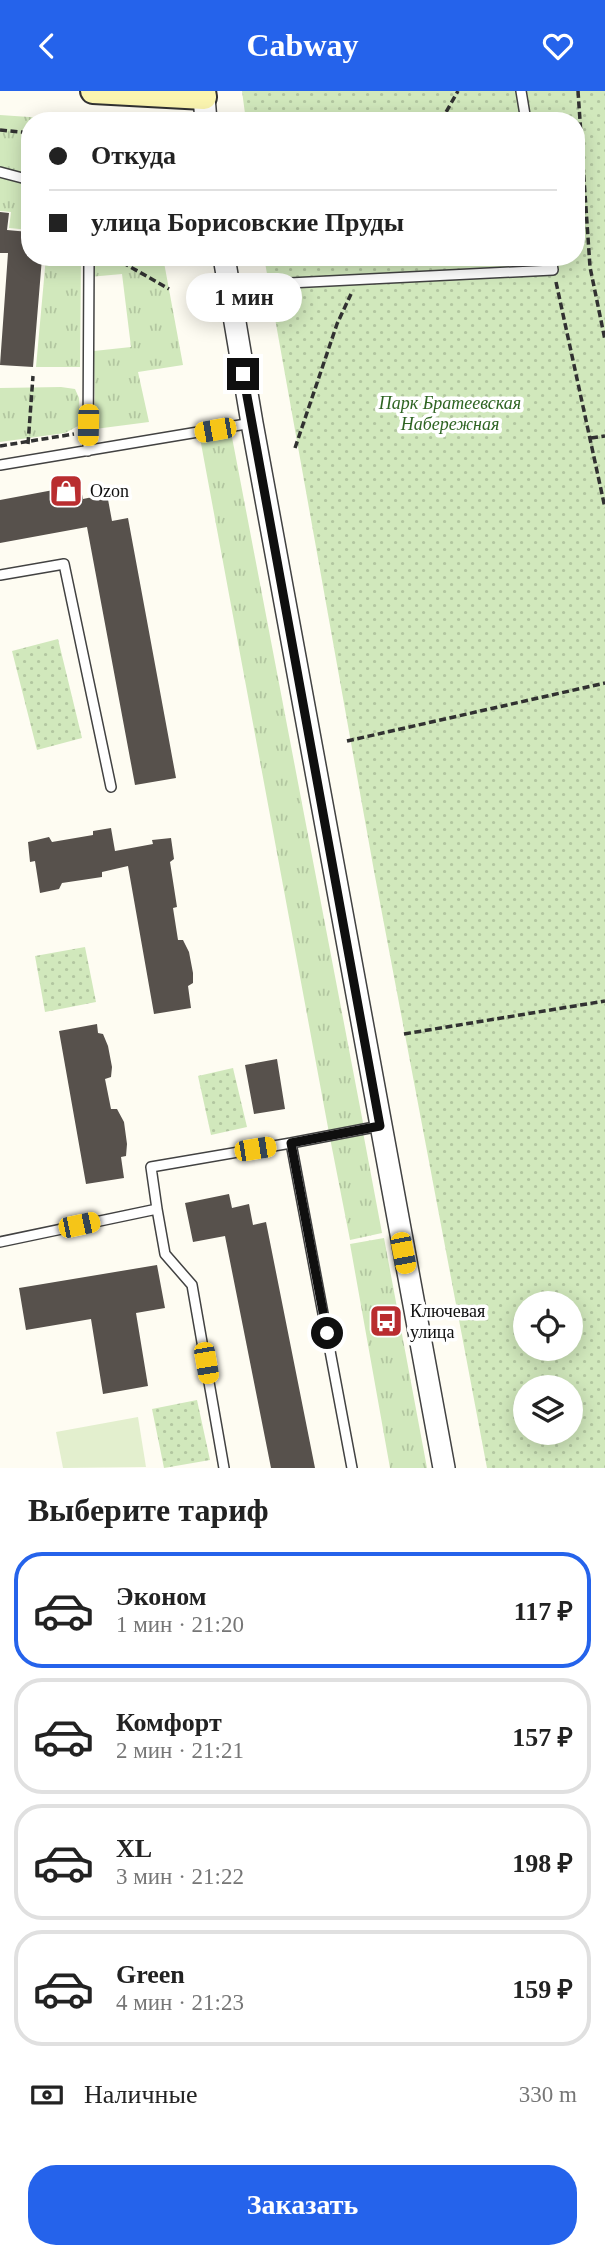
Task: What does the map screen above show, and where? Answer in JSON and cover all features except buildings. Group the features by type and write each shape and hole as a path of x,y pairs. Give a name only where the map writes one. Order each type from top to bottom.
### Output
{"main road":[{"path":"93,91 204,103"}],"street":[{"path":"225,266 444,1468"}],"lane":[{"path":"521,91 524,112"},
{"path":"0,172 21,178"},
{"path":"88,451 89,266"},
{"path":"228,286 553,270 552,266"},
{"path":"0,465 252,423"},
{"path":"0,575 64,564 111,787"},
{"path":"225,1468 192,1285 166,1254 151,1167 380,1126"},
{"path":"291,1143 352,1468"},
{"path":"0,1242 157,1209"}],"path":[{"path":"446,112 458,91"},
{"path":"578,91 579,112"},
{"path":"0,131 21,132"},
{"path":"585,194 590,267 605,340"},
{"path":"129,266 169,289"},
{"path":"553,270 605,508"},
{"path":"295,448 337,324 358,279"},
{"path":"27,461 33,376"},
{"path":"0,446 82,432"},
{"path":"591,438 605,436"},
{"path":"347,741 605,683"},
{"path":"404,1034 605,1001"}],"green space":[{"name":"Парк Братеевская Набережная","path":"242,91 605,91 605,1468 487,1468 374,871 266,266 585,266 585,112 245,112"},
{"path":"0,115 21,116 21,178 0,172"},
{"path":"0,175 21,181 21,229 9,228 11,212 0,211"},
{"path":"45,266 81,266 80,367 36,367"},
{"path":"89,266 165,266 183,365 138,372 149,422 95,429 94,351 131,347 122,274 89,277"},
{"path":"0,388 75,389 79,398 80,425 65,433 0,442"},
{"path":"231,432 364,1128 329,1133 200,438"},
{"path":"58,639 82,738 37,750 12,651"},
{"path":"85,947 96,1002 45,1012 35,956"},
{"path":"233,1068 247,1127 211,1135 198,1076"},
{"path":"363,1132 382,1233 350,1240 330,1138"},
{"path":"384,1238 427,1468 390,1468 350,1244"},
{"path":"197,1400 210,1460 164,1468 152,1409"},
{"path":"138,1417 146,1467 63,1468 56,1432"}],"place":[{"name":"Ozon","path":"66,491"},
{"name":"Ключевая улица","path":"386,1321"}],"route":[{"path":"243,374 380,1126 291,1143 327,1333"}]}
